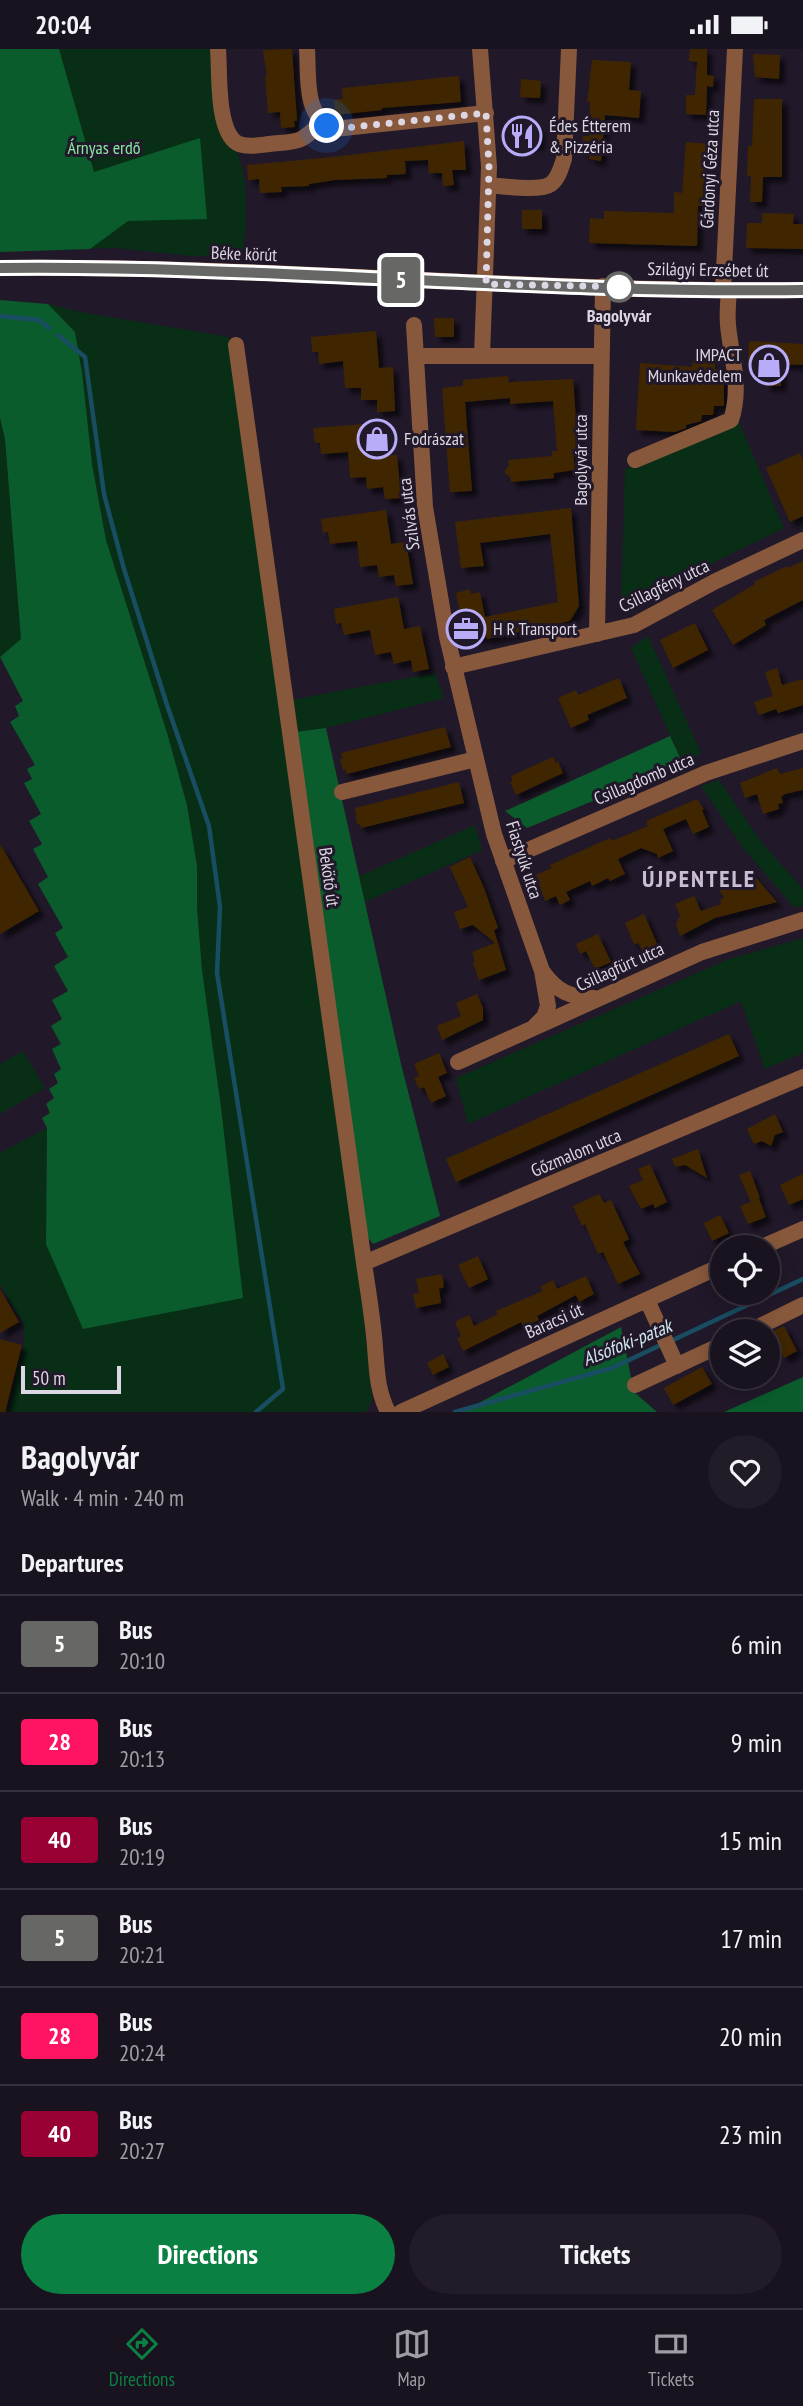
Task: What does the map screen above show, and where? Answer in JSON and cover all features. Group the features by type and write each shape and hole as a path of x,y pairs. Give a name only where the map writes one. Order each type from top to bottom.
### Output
{"street":[{"path":"218,49 223,120 230,137 237,142 250,145 303,140 322,122"},
{"path":"307,49 311,105 322,122 334,129 486,113"},
{"path":"480,49 489,185 482,355"},
{"path":"489,185 542,187 556,179 564,159 569,49"},
{"name":"Gárdonyi Géza utca","path":"635,460 731,420 734,410 736,365 728,324 726,291 735,49"},
{"name":"Béke körút","path":"0,268 124,269 486,284"},
{"name":"Szilágyi Erzsébet út","path":"486,284 726,291 803,290"},
{"name":"Bagolyvár utca","path":"597,634 603,286"},
{"name":"Szilvás utca","path":"414,324 425,507 453,667"},
{"name":"Bekötő út","path":"236,345 364,1263 375,1347 376,1377 388,1412"},
{"path":"416,356 601,356"},
{"name":"Csillagfény utca","path":"453,667 634,625 713,582 803,540"},
{"name":"Fiastyúk utca","path":"453,667 503,861 542,971 548,1006 544,1017 535,1026"},
{"name":"Csillagdomb utca","path":"503,861 706,773 803,741"},
{"path":"342,792 476,759"},
{"name":"Csillagfürt utca","path":"458,1062 702,951 803,920"},
{"name":"Fiastyúk utca","path":"542,971 553,985 565,994 597,998"},
{"name":"Gőzmalom utca","path":"364,1263 803,1077"},
{"path":"780,1239 803,1229"},
{"name":"Baracsi út","path":"401,1412 710,1271"},
{"path":"647,1300 674,1359"},
{"path":"774,1319 803,1305"},
{"path":"635,1385 674,1359 710,1348"}],"green space":[{"name":"Árnyas erdő","path":"0,49 212,49 218,130 231,144 243,170 246,214 243,255 193,256 116,248 31,250"},
{"path":"0,49 59,49 94,172 200,138 207,219 128,221 90,249 0,252"},
{"path":"0,300 48,304 75,332 92,464 106,540 187,805 197,866 202,970 243,1298 83,1329 46,1244 47,1128 42,1118 50,1113 46,1104 54,1098 49,1089 58,1083 54,1074 61,1069 52,1049 61,1044 51,1026 62,1019 52,1000 68,991 54,966 68,957 55,933 63,928 38,884 48,877 33,849 42,844 29,821 41,814 24,783 32,779 27,769 35,765 10,722 19,716 15,706 23,701 0,657 21,639 5,439 0,418"},
{"path":"48,304 85,313 229,337 361,1285 372,1399 368,1410 363,1412 8,1412 24,1345 23,1323 0,1284 0,1153 47,1128 46,1244 242,1298 221,1107 202,970 197,866 187,805 106,541 92,464 75,332"},
{"path":"0,418 5,439 21,639 0,657"},
{"path":"739,422 784,528 718,560 631,609 621,608 625,469"},
{"path":"648,636 701,753 683,764 631,648"},
{"path":"435,673 444,698 326,728 295,732 291,700"},
{"path":"326,728 401,1064 440,1216 373,1244 366,1235 295,732"},
{"path":"670,736 683,764 527,828 505,811"},
{"path":"719,780 762,843 803,889 803,905 795,908 744,849 701,786"},
{"path":"475,825 482,850 365,902 360,876"},
{"path":"803,938 803,1053 765,1069 741,1001 468,1124 456,1078 727,960"},
{"path":"23,1051 45,1088 0,1114 0,1064"},
{"path":"621,1327 634,1392 657,1412 462,1412"},
{"path":"803,1377 803,1412 724,1412 780,1389"}],"building":[{"path":"292,49 297,121 294,121 295,127 281,128 280,112 268,113 263,50"},
{"path":"690,49 707,49 707,75 714,76 713,87 707,86 706,115 686,114 686,95 695,95 697,62 689,61"},
{"path":"753,54 780,55 779,79 755,77"},
{"path":"592,60 631,62 629,90 641,91 639,118 605,115 601,161 589,159 590,154 582,153 583,136 589,136 590,102 587,102"},
{"path":"459,76 461,102 382,108 335,115 334,100 343,99 342,88"},
{"path":"521,79 541,81 540,98 520,97"},
{"path":"754,99 782,99 782,177 763,177 762,202 750,202 751,176 747,176 748,146 752,146"},
{"name":"Édes Étterem & Pizzéria","path":"506,126 540,127 539,145 505,144"},
{"path":"464,141 466,170 452,170 454,185 443,186 442,173 429,173 428,160 405,161 406,174 281,187 282,192 260,193 259,179 248,180 247,165"},
{"path":"686,142 709,144 705,206 698,206 697,246 589,243 590,218 604,219 604,211 674,213 674,192 682,193"},
{"path":"522,210 542,210 542,229 522,229"},
{"path":"762,213 794,214 793,224 803,224 803,249 746,248 747,223 762,223"},
{"path":"434,318 454,318 454,337 435,337"},
{"path":"376,331 379,368 393,367 395,411 377,412 377,400 361,400 361,388 345,388 343,361 319,364 318,352 312,352 311,337"},
{"name":"IMPACT Munkavédelem","path":"749,341 803,344 803,365 781,364 781,386 765,386 767,368 748,363"},
{"path":"693,361 715,363 715,369 724,369 724,406 714,406 713,415 702,415 701,421 686,425 686,428 675,432 636,430 640,363 692,367"},
{"path":"508,376 509,382 573,379 578,448 573,449 575,470 554,473 554,478 511,482 504,472 509,466 508,460 552,456 552,451 557,451 553,401 510,404 510,398 465,402 472,491 450,492 442,388 463,386 463,380"},
{"path":"378,423 381,456 397,455 401,498 385,499 383,487 367,489 366,477 350,478 348,452 321,454 320,443 315,443 313,428"},
{"path":"800,453 803,460 803,516 790,522 766,468"},
{"path":"571,508 579,606 570,621 487,639 486,636 474,639 464,632 456,593 470,589 471,594 480,592 485,617 558,602 550,534 480,543 484,566 461,568 455,522"},
{"path":"386,510 391,544 406,542 413,584 396,586 394,575 379,577 377,565 360,567 357,541 330,544 328,532 323,533 321,519"},
{"path":"803,561 803,600 764,620 766,625 733,645 712,610 755,584 754,582"},
{"path":"398,597 404,629 420,626 429,669 413,672 411,660 394,664 391,652 375,655 370,630 344,635 341,623 336,624 334,609"},
{"path":"695,623 708,650 673,668 660,640"},
{"path":"777,668 782,685 803,679 803,705 778,713 776,709 759,715 754,702 773,696 765,672"},
{"path":"619,678 627,698 587,715 589,720 571,728 558,698 576,690 578,695"},
{"path":"445,727 451,747 347,774 345,769 343,770 341,753"},
{"path":"553,757 556,763 558,761 563,773 516,795 510,782 513,781 511,776"},
{"path":"777,768 780,774 803,768 803,790 785,794 781,797 783,803 778,804 779,809 763,814 757,794 745,798 740,783"},
{"path":"459,782 464,803 361,828 360,824 357,824 355,808"},
{"path":"697,799 704,809 702,810 709,827 693,834 686,819 663,829 673,851 658,858 657,854 641,848 618,859 625,874 592,886 590,881 566,892 570,900 560,905 556,896 545,901 536,875 552,868 550,865 610,838 612,841 648,826 646,821"},
{"path":"0,844 39,911 0,934"},
{"path":"470,857 498,928 494,930 506,970 479,980 472,952 495,943 473,925 460,929 454,912 468,907 450,867"},
{"path":"751,872 777,902 715,918 680,936 676,925 680,915 675,904 694,896 701,911 721,904 720,900 724,897 717,887 726,880 732,888"},
{"path":"644,914 658,946 643,952 638,943 634,944 625,923"},
{"path":"598,934 611,962 595,969 586,951 580,954 576,944"},
{"path":"477,994 483,1008 483,1020 442,1040 437,1026 461,1016 456,1003"},
{"path":"729,1034 739,1056 456,1182 446,1159"},
{"path":"439,1053 447,1073 438,1077 446,1096 431,1103 424,1087 419,1089 414,1078 419,1076 414,1064"},
{"path":"775,1114 783,1132 775,1135 771,1146 762,1141 754,1144 747,1129"},
{"path":"698,1149 707,1178 685,1165 675,1167 672,1159"},
{"path":"650,1164 667,1202 655,1208 653,1204 641,1209 629,1186 643,1180 638,1169"},
{"path":"750,1171 760,1198 751,1202 739,1175"},
{"path":"803,1174 803,1199 789,1205 780,1185"},
{"path":"599,1194 604,1203 611,1200 629,1239 623,1242 640,1274 618,1284 603,1252 598,1254 585,1224 582,1226 573,1206"},
{"path":"759,1199 766,1217 748,1224 740,1206"},
{"path":"720,1215 729,1233 710,1236 704,1223"},
{"path":"478,1256 488,1279 469,1288 458,1265"},
{"path":"442,1274 444,1287 439,1289 441,1303 416,1308 413,1294 419,1293 416,1279"},
{"path":"586,1276 594,1294 579,1302 576,1295 537,1316 539,1320 523,1327 521,1322 463,1351 457,1338 461,1336 455,1322 469,1315 474,1326 498,1314 496,1311 543,1291 540,1287 553,1280 557,1289"},
{"path":"0,1289 19,1322 0,1333"},
{"path":"784,1326 797,1351 784,1358 780,1350 780,1328"},
{"path":"0,1339 22,1345 5,1412 0,1412"},
{"path":"443,1354 449,1367 433,1375 427,1363"},
{"path":"702,1367 710,1381 710,1385 673,1405 664,1388"}],"waterway":[{"path":"0,316 39,320 49,328"},
{"path":"58,335 85,357 104,494 124,569 167,705 209,826 220,907 217,973 283,1389 256,1412"},
{"name":"Alsófoki-patak","path":"671,1341 803,1279"},
{"name":"Alsófoki-patak","path":"455,1412 612,1368 663,1344"}],"bus line":[{"name":"5","path":"0,268 124,269 729,291 803,290"}],"place":[{"name":"Édes Étterem & Pizzéria","path":"522,136"},
{"name":"Bagolyvár","path":"619,287"},
{"name":"IMPACT Munkavédelem","path":"769,365"},
{"name":"Fodrászat","path":"377,439"},
{"name":"H R Transport","path":"466,629"}],"district":[{"name":"ÚJPENTELE","path":"699,879"}],"route":[{"path":"327,126 334,129 486,113 489,167 486,284 627,287 619,287"}]}
